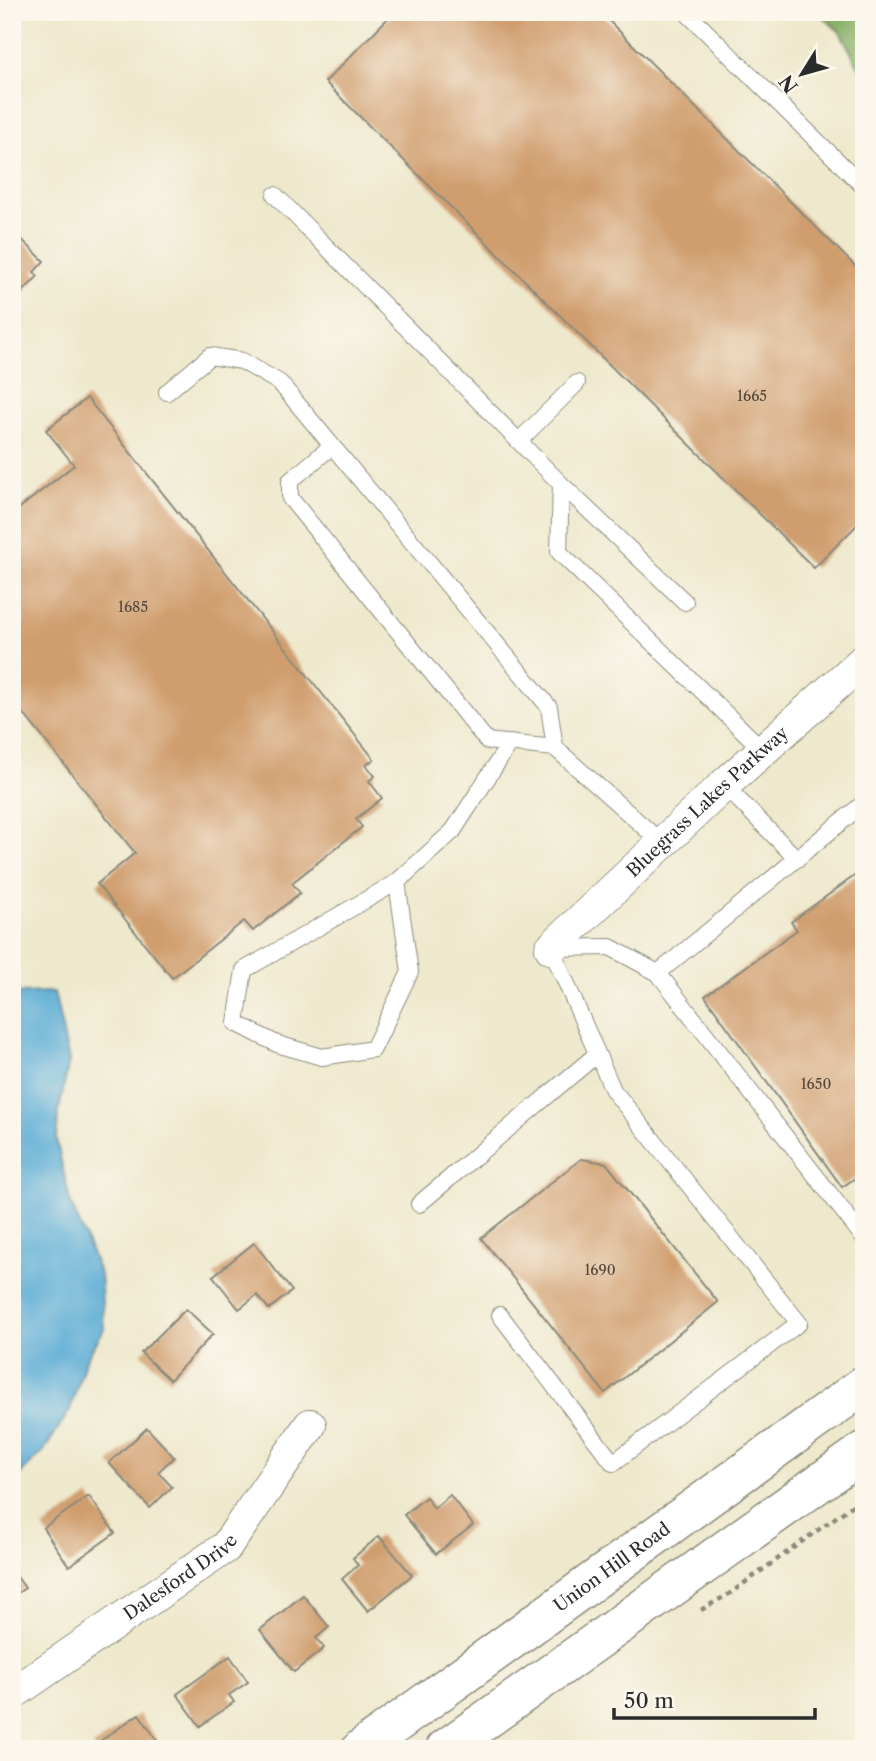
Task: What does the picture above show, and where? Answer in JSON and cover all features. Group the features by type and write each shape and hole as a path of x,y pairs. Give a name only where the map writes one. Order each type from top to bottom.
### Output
{"street":[{"name":"Bluegrass Lakes Parkway","path":"551,948 724,785 864,660"},
{"name":"Union Hill Road","path":"361,1749 864,1385"},
{"name":"Dalesford Drive","path":"12,1694 226,1547 310,1425"},
{"path":"445,1749 864,1451"}],"lane":[{"path":"686,12 864,187"},
{"path":"275,195 561,484 685,602"},
{"path":"167,392 210,356 242,361 280,383 549,707 555,748"},
{"path":"519,441 577,383"},
{"path":"332,446 290,481 290,498 488,741 555,748 662,843"},
{"path":"561,484 559,552 763,750"},
{"path":"397,882 411,972 373,1049 322,1058 277,1044 236,1023 244,971 397,882 453,831 510,743"},
{"path":"724,785 797,859"},
{"path":"658,973 864,803"},
{"path":"500,1315 613,1462 799,1323 613,1090 551,948 610,947 658,973 864,1238"},
{"path":"419,1204 597,1054"}],"green space":[{"path":"818,12 864,12 864,76 840,32"}],"water":[{"path":"54,992 69,1061 56,1139 70,1201 100,1275 104,1329 85,1361 70,1410 43,1452 12,1482 12,993"}],"building":[{"path":"394,12 600,12 864,275 864,518 814,568 325,82"},
{"path":"12,230 44,261 34,272 38,276 12,303"},
{"path":"87,398 374,759 366,765 375,776 369,781 382,798 356,819 362,827 292,883 300,893 253,931 244,921 172,978 97,884 135,853 12,699 12,514 74,465 46,430"},
{"path":"864,869 864,1172 842,1187 705,996 797,930 791,922"},
{"path":"581,1159 606,1163 718,1302 605,1393 481,1238"},
{"path":"254,1243 292,1291 269,1309 257,1295 239,1309 213,1276"},
{"path":"186,1309 213,1334 170,1380 141,1353"},
{"path":"147,1428 174,1457 158,1472 172,1487 150,1508 109,1463"},
{"path":"450,1495 473,1525 436,1554 404,1515 426,1497 434,1508"},
{"path":"89,1496 115,1533 69,1566 43,1528"},
{"path":"379,1536 412,1575 368,1611 342,1579 358,1565 353,1558"},
{"path":"12,1570 25,1588 12,1597"},
{"path":"303,1595 329,1627 316,1638 324,1648 294,1672 260,1630"},
{"path":"230,1656 248,1682 229,1695 234,1702 200,1726 177,1694"},
{"path":"139,1714 163,1749 95,1749 93,1746"}]}
